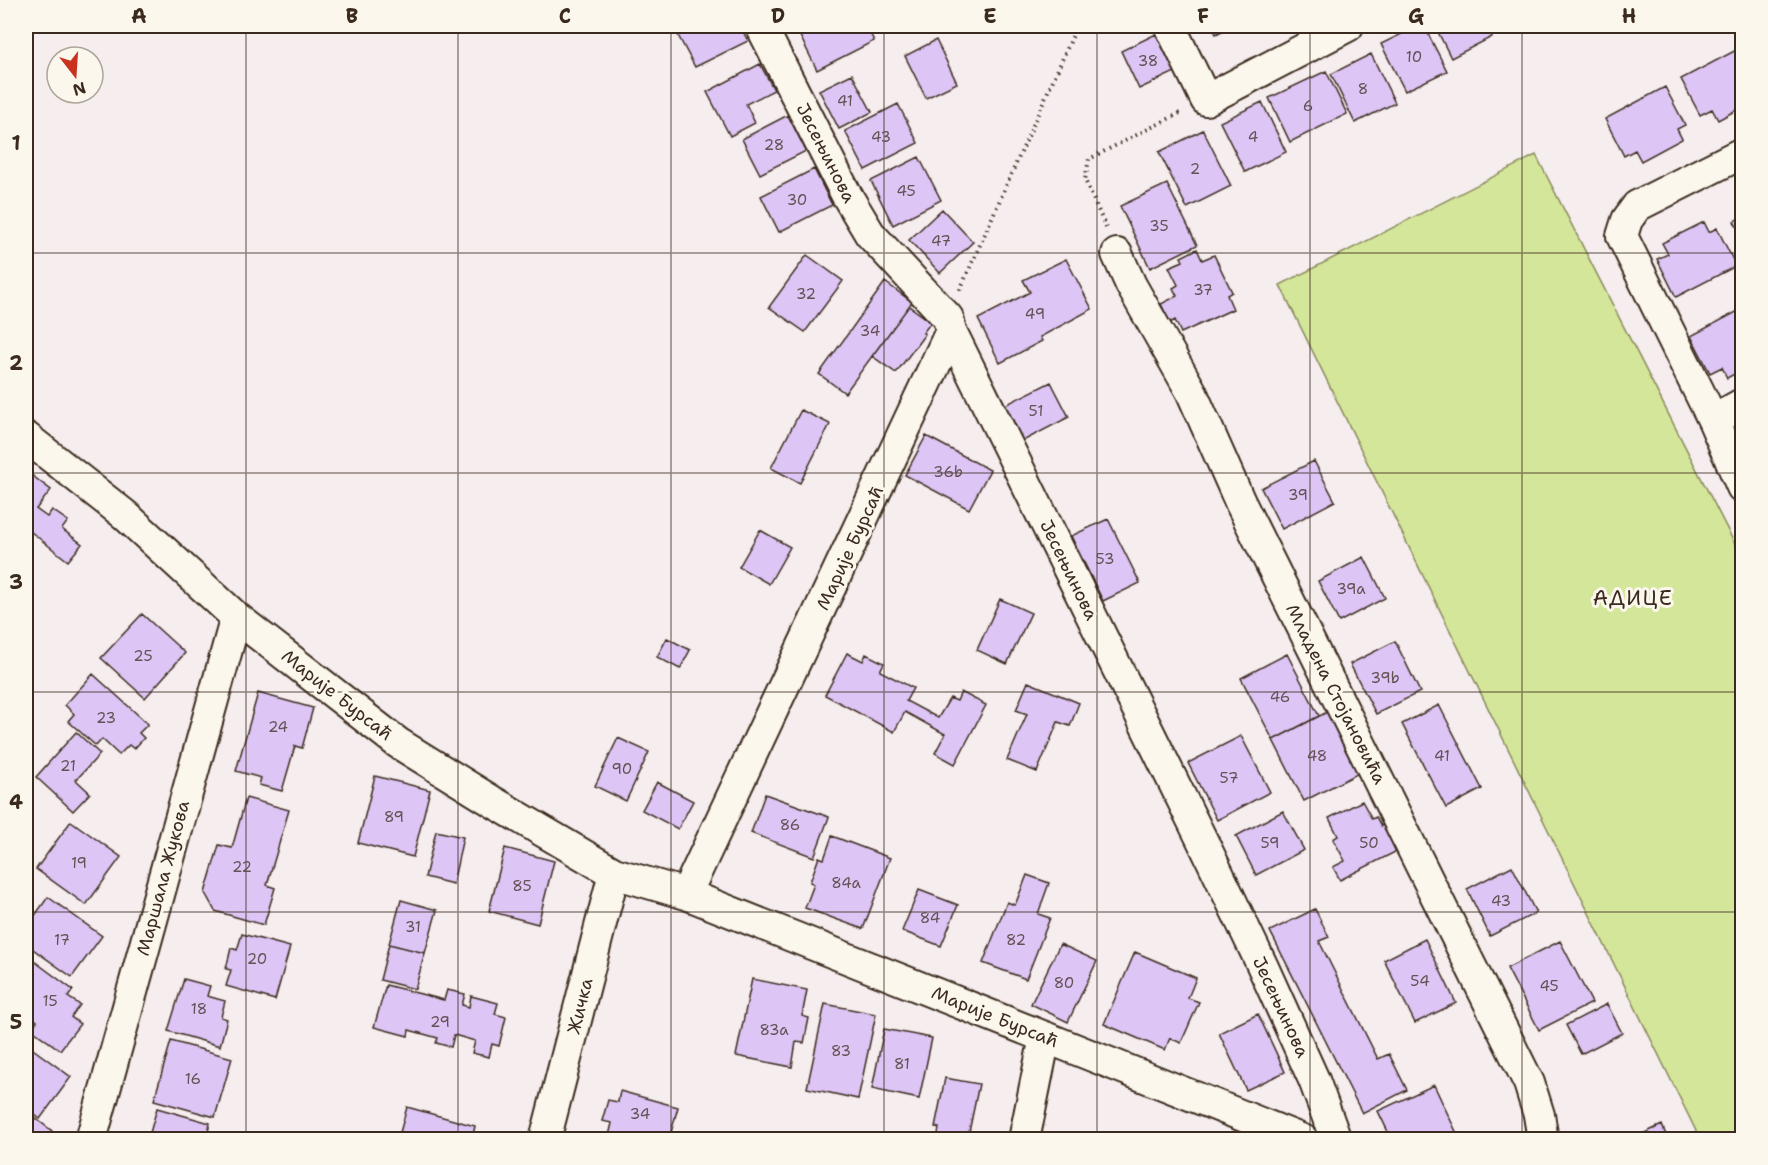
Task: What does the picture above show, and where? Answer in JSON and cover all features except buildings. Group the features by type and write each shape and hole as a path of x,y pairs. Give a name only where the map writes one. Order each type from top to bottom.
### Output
{"street":[{"name":"Јесењинова","path":"761,26 846,194 870,234 950,325 1252,945 1314,1080 1335,1140"},
{"path":"1170,26 1206,100 1348,26"},
{"path":"1743,153 1636,206 1622,236 1713,420 1743,487"},
{"name":"Младена Стојановића","path":"1117,254 1131,285 1191,391 1240,502 1529,1083 1539,1115 1543,1140"},
{"name":"Марије Бурсаћ","path":"686,894 950,325"},
{"path":"1713,420 1743,404"},
{"name":"Марије Бурсаћ","path":"26,437 124,515 236,617 398,743 614,873 686,894 1303,1140"},
{"name":"Маршала Жукова","path":"91,1140 236,617"},
{"name":"Жичка","path":"545,1140 614,873"},
{"path":"1024,1140 1045,1037"}],"path":[{"path":"950,325 1077,26"},
{"path":"1117,254 1085,180 1089,159 1206,100"}],"green space":[{"path":"1536,155 1742,558 1742,1139 1700,1139 1280,285"}],"district":[{"name":"АДИЦЕ","path":"1633,598"}]}
